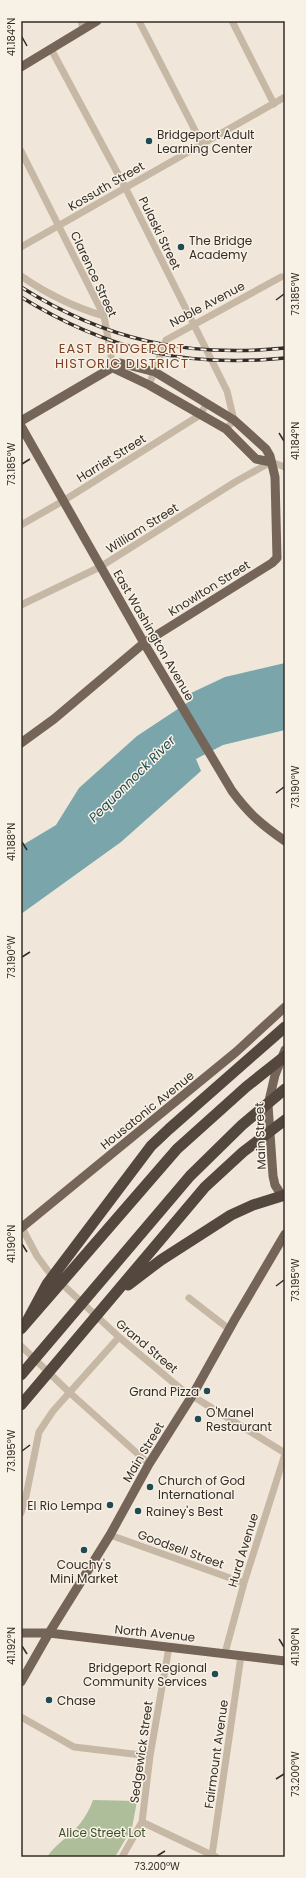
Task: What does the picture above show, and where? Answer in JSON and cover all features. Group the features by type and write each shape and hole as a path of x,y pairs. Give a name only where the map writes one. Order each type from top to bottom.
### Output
{"highway":[{"path":"61,1275 151,1146 285,1027"},
{"path":"24,1326 50,1287 177,1149 211,1117 285,1056"},
{"path":"24,1370 87,1298 186,1180 224,1142 262,1107 281,1092"},
{"path":"102,1311 118,1288 204,1187 232,1160 280,1123"},
{"path":"21,1405 102,1311 146,1270 238,1211 284,1197"}],"main road":[{"path":"21,67 51,49 82,25 97,21"},
{"path":"21,421 111,367 120,362 155,372 234,420 266,449 270,456 271,462 256,459 226,429 200,416 149,385 111,367"},
{"name":"East Washington Avenue","path":"21,426 100,567 232,792 247,811 263,826 285,841"},
{"name":"Knowlton Street","path":"22,740 54,719 144,643 272,564 277,558 275,477 271,462"},
{"name":"Housatonic Avenue","path":"21,1227 236,1052 285,1007"},
{"name":"Main Street","path":"284,1197 274,1181 268,1106 275,1075 285,1050"},
{"name":"Main Street","path":"21,1682 49,1633 110,1535 149,1464 192,1396 229,1329 284,1242"},
{"name":"North Avenue","path":"21,1633 49,1633 285,1661"}],"street":[{"path":"139,21 202,144"},
{"path":"232,21 274,104"},
{"name":"Pulaski Street","path":"51,49 125,188 227,391 234,420"},
{"name":"Kossuth Street","path":"21,247 285,97"},
{"name":"Clarence Street","path":"21,151 104,316 111,355 111,367"},
{"path":"21,276 38,288 78,308 104,316"},
{"name":"Noble Avenue","path":"149,385 166,340 281,277"},
{"name":"Harriet Street","path":"21,525 63,501 200,416 207,403"},
{"path":"226,429 234,420"},
{"path":"271,462 285,467"},
{"name":"William Street","path":"21,605 100,567 235,482 271,462"},
{"name":"Grand Street","path":"21,1227 37,1256 48,1271 119,1337 192,1396 285,1454"},
{"path":"189,1298 229,1329"},
{"path":"21,1513 39,1432 53,1411 69,1392 119,1337"},
{"path":"21,1346 69,1392 149,1464"},
{"name":"Hurd Avenue","path":"225,1653 244,1583 285,1454"},
{"name":"Goodsell Street","path":"110,1535 244,1583"},
{"name":"Sedgewick Street","path":"122,1857 142,1822 150,1756 169,1647"},
{"name":"Fairmount Avenue","path":"214,1856 241,1656"},
{"path":"21,1717 74,1747 150,1756"},
{"path":"142,1822 214,1856"}],"green space":[{"name":"Alice Street Lot","path":"93,1800 137,1801 132,1828 115,1857 47,1857 81,1823"}],"water":[{"name":"Pequonnock River","path":"285,663 285,730 223,745 196,759 201,771 121,842 21,914 21,846 56,825 79,788 137,736 193,699 191,693 225,677"}],"railway":[{"path":"21,287 52,305 84,320 116,332 148,341 181,347 214,350 285,348"},
{"path":"21,297 84,330 116,342 148,351 180,357 214,360 285,358"}],"place":[{"name":"Bridgeport Adult Learning Center","path":"149,141"},
{"name":"The Bridge Academy","path":"181,247"},
{"name":"Grand Pizza","path":"207,1391"},
{"name":"O'Manel Restaurant","path":"198,1419"},
{"name":"Church of God International","path":"150,1487"},
{"name":"El Rio Lempa","path":"110,1505"},
{"name":"Rainey's Best","path":"138,1511"},
{"name":"Couchy's Mini Market","path":"84,1550"},
{"name":"Bridgeport Regional Community Services","path":"215,1674"},
{"name":"Chase","path":"49,1700"}],"district":[{"name":"EAST BRIDGEPORT HISTORIC DISTRICT","path":"122,356"}]}
